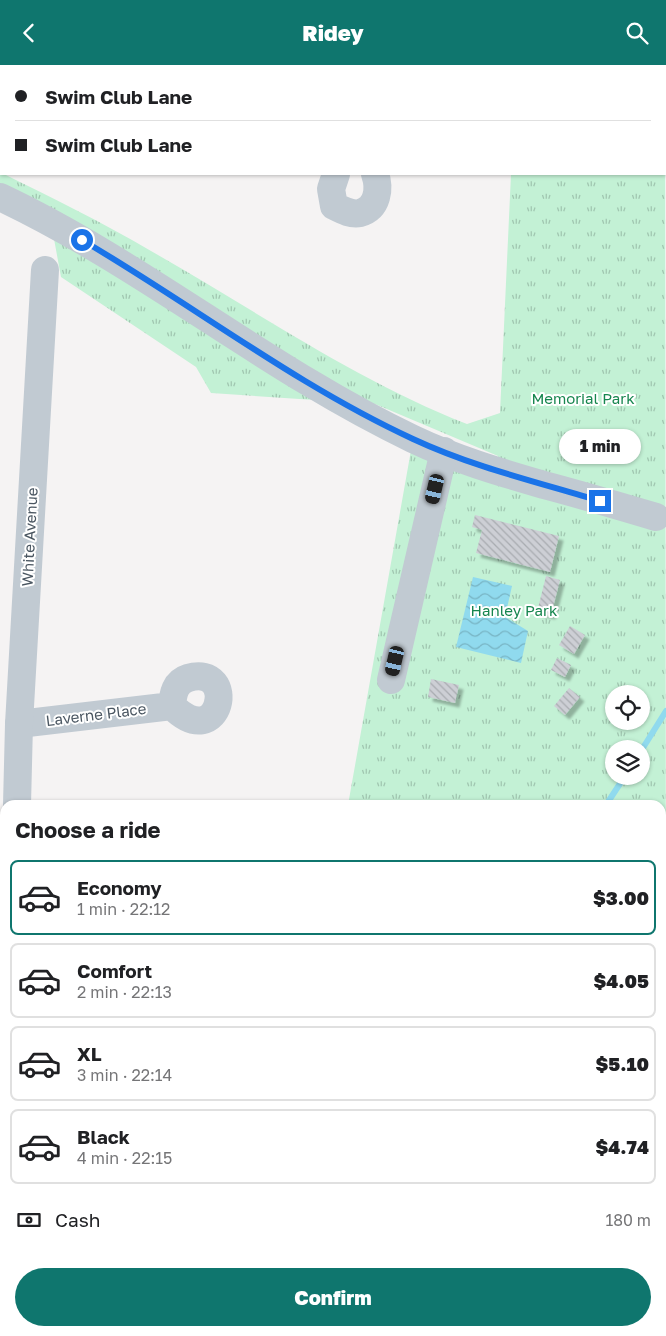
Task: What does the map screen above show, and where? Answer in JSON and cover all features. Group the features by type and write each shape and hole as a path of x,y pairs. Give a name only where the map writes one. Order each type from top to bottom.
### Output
{"street":[{"path":"336,175 331,189 334,206 346,213 360,213 371,207 378,194 378,182 375,175"},
{"path":"0,197 38,215 126,266 320,389 413,439 485,468 656,517"},
{"name":"White Avenue","path":"17,800 19,724 45,270"},
{"path":"391,680 444,451"},
{"name":"Laverne Place","path":"19,724 172,706"}],"green space":[{"path":"0,175 6,175 132,240 306,343 385,387 467,424 500,413 511,175 665,175 666,800 349,800 413,439 497,471 498,456 375,404 211,393 196,367 61,277 52,228 0,204"}],"water":[{"path":"473,577 512,586 505,617 528,631 521,663 456,647"}],"building":[{"path":"475,515 559,536 550,572 476,553 482,530 472,527"},
{"path":"546,576 560,580 551,615 537,612"},
{"path":"570,626 585,635 574,654 559,645"},
{"path":"557,658 571,665 565,677 551,670"},
{"path":"431,679 459,685 455,703 428,697"},
{"path":"569,688 580,697 565,715 554,706"}],"waterway":[{"path":"648,740 666,711"},
{"path":"609,800 619,785"}],"route":[{"path":"82,240 320,389 413,439 485,468 600,501"}],"park label":[{"name":"Memorial Park","path":"583,399"},
{"name":"Hanley Park","path":"514,611"}]}
